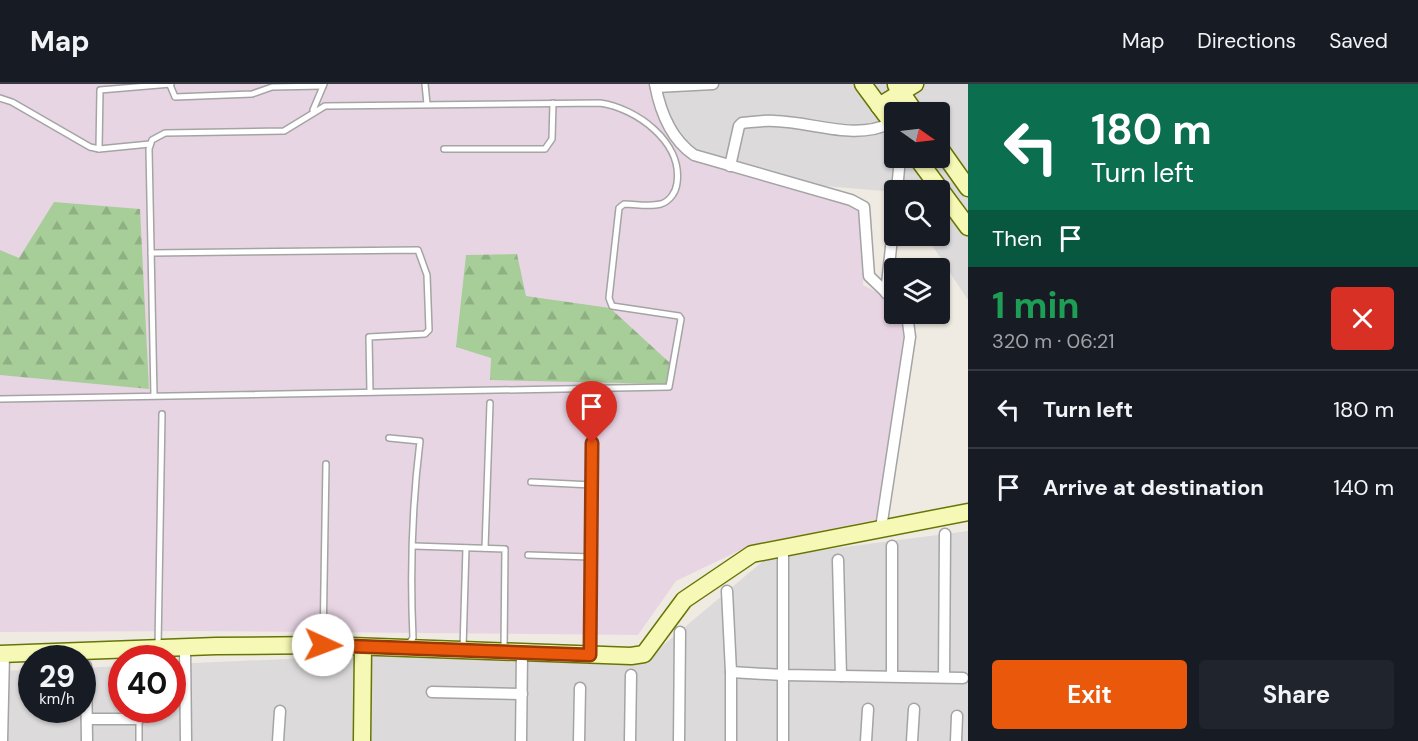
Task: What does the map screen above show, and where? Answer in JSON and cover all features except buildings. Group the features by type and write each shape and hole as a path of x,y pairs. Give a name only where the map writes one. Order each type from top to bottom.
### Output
{"street":[{"path":"713,84 656,86 672,133 680,144 694,155 851,200 864,207 868,271 872,280 884,291"},
{"path":"863,84 884,113"},
{"path":"879,106 904,87 911,102"},
{"path":"730,166 742,123 775,121 862,131 884,128"},
{"path":"950,162 968,187"},
{"path":"924,168 968,227"},
{"path":"881,528 910,337 908,324"},
{"path":"186,649 216,646 364,645 590,655 644,654 684,600 752,554 783,546 968,512"},
{"path":"944,677 945,534"},
{"path":"783,546 783,741"},
{"path":"892,546 892,676"},
{"path":"838,560 841,676"},
{"path":"727,591 731,672 731,741"},
{"path":"679,741 680,632"},
{"path":"362,741 364,645"},
{"path":"521,741 522,652"},
{"path":"2,741 2,654 108,653"},
{"path":"731,672 963,678"},
{"path":"630,741 631,675"},
{"path":"579,741 580,687"},
{"path":"432,692 522,694"},
{"path":"866,741 868,709"},
{"path":"912,741 914,709"},
{"path":"278,741 280,711"},
{"path":"956,741 957,716"},
{"path":"87,723 87,741"},
{"path":"186,723 186,741"}],"lane":[{"path":"425,84 427,104"},
{"path":"99,149 100,90 171,85 175,97 252,94 272,87 323,85 312,112"},
{"path":"0,98 12,102 78,142 99,149 150,144"},
{"path":"444,149 545,149 552,139 553,103"},
{"path":"0,399 667,387 670,384 681,319 679,316 612,306 609,298 619,208 624,204 663,203 672,196 678,176 675,157 650,126 619,107 600,103 325,106 284,131 158,135 150,144 154,396"},
{"path":"151,253 418,250 427,275 429,330 425,334 369,337 370,392"},
{"path":"590,655 593,401"},
{"path":"485,548 490,403"},
{"path":"147,645 162,414"},
{"path":"364,645 406,644 412,638 415,483 420,441 389,438"},
{"path":"323,645 326,464"},
{"path":"531,482 592,485"},
{"path":"414,546 485,548 507,551 504,651"},
{"path":"463,649 466,548"},
{"path":"528,555 591,557"},
{"path":"139,723 139,741"}],"shaded area":[{"path":"0,84 649,84 660,116 692,160 865,209 863,285 884,296 884,324 905,324 880,519 751,545 676,581 638,635 194,631 0,632"},
{"path":"615,84 968,84 968,300 950,273 950,258 940,258 933,246 950,246 950,180 884,180 884,191 663,172"},
{"path":"968,531 968,741 0,741 0,671 18,670 18,723 96,723 96,667 108,667 108,723 186,723 186,663 376,655 641,664 768,557"}],"green space":[{"path":"54,202 140,209 149,389 0,375 0,250 19,258"},
{"path":"517,254 526,296 610,308 670,363 668,384 490,380 491,358 456,347 466,255"}],"route":[{"path":"323,645 590,655 592,443"}]}
